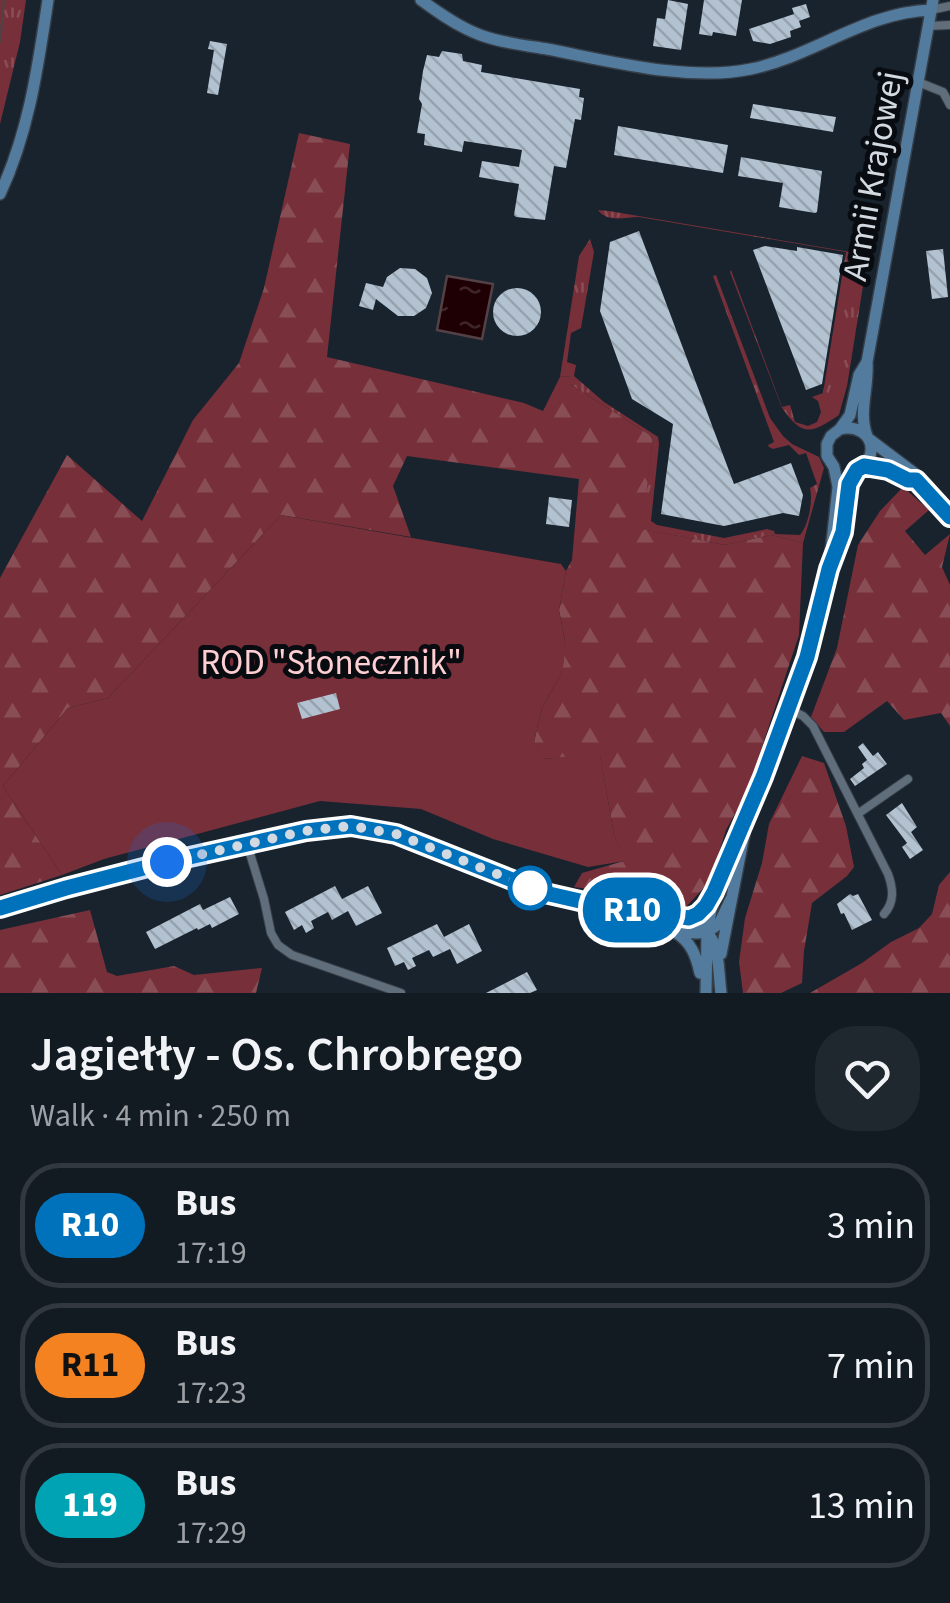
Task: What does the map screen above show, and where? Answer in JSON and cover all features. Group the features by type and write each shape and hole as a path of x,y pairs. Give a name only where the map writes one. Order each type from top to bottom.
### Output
{"street":[{"path":"0,194 13,167 34,94 48,0"},
{"path":"421,0 476,34 652,68 708,72 753,69 883,18 932,5 950,6"},
{"name":"Armii Krajowej","path":"868,438 862,422 867,362 932,5"},
{"path":"928,26 950,25"},
{"path":"918,82 944,92 950,106"},
{"name":"Armii Krajowej","path":"840,429 850,415 859,375 867,362"},
{"path":"829,569 838,487 826,446 830,436 840,429 853,427 914,472 916,480 950,517"},
{"path":"689,918 706,906 714,892 789,710 843,532 849,484 871,452 868,438"},
{"path":"834,466 845,472 861,468 888,470 916,480"},
{"path":"789,710 813,726 859,813 892,884 892,904 884,914"},
{"path":"859,813 908,779"},
{"path":"718,970 750,811"},
{"path":"0,908 247,844 351,826 396,834 591,910 674,932 706,932 719,924 731,899"},
{"path":"247,844 271,933 278,945 292,954 400,993"},
{"path":"705,993 706,932 714,892"},
{"path":"545,893 689,918 701,924 714,939 721,993"},
{"path":"674,932 694,952 705,993"}],"green space":[{"path":"0,0 26,0 0,124"},
{"path":"299,133 350,144 327,357 524,403 543,411 560,377 571,376 570,384 653,437 642,529 725,545 771,535 803,543 799,635 747,792 726,830 710,881 686,907 574,887 582,873 624,861 614,835 600,755 543,759 534,742 542,708 561,674 565,641 559,610 566,571 572,560 579,479 407,456 393,486 411,537 281,515 108,698 68,708 3,786 62,875 0,895 0,578 67,455 142,521 193,420 239,363 264,288"},
{"path":"598,210 868,255 839,415 822,426 808,429 796,424 782,408 730,272 782,407 790,405 795,422 808,426 817,422 821,412 818,401 812,397 823,393 846,252 639,217 611,218"},
{"path":"590,239 594,252 581,328 571,333 567,362 576,365 574,376 604,402 658,437 651,521 724,538 767,529 775,534 800,535 808,519 810,488 817,484 806,453 799,455 789,445 769,447 774,442 713,276 716,275 770,418 792,444 819,457 824,468 803,543 771,535 725,545 641,529 653,437 570,384 570,376 560,377 579,256"},
{"path":"903,487 929,510 905,531 925,555 950,534 942,567 950,585 950,726 941,713 904,720 887,701 844,732 824,732 811,717 837,648 858,545 880,511"},
{"name":"ROD \"Słonecznik\"","path":"281,515 561,564 566,571 559,610 565,641 564,662 542,708 534,742 544,759 600,754 614,835 625,861 588,867 493,839 421,809 320,801 104,859 62,875 3,786 68,708 108,698"},
{"path":"802,756 824,763 846,826 854,867 812,903 802,983 781,993 743,993 739,962 745,918 769,824"},
{"path":"950,872 950,993 810,993 919,928 932,914 939,885"},
{"path":"90,910 107,972 117,976 174,966 194,975 262,968 256,993 0,993 0,930"}],"water":[{"path":"447,276 493,284 482,339 437,330"}],"building":[{"path":"668,0 688,4 681,50 653,46 657,18 665,19"},
{"path":"704,0 742,0 736,36 699,34"},
{"path":"806,4 810,17 799,21 801,27 790,31 791,37 770,44 753,41 749,29 794,14 792,8"},
{"path":"210,41 227,44 218,95 207,93 214,50 208,49"},
{"path":"442,51 462,54 463,61 482,65 481,72 580,89 579,97 584,98 581,120 575,119 566,168 554,166 545,220 514,215 519,184 479,177 482,161 519,167 522,150 464,141 462,152 424,145 425,134 417,133 423,71 427,55 439,57"},
{"path":"753,104 836,117 833,132 750,118"},
{"path":"618,126 728,145 723,173 614,155"},
{"path":"741,157 822,171 817,212 779,207 783,183 738,176"},
{"path":"639,231 734,484 791,463 803,495 799,516 783,513 724,526 661,514 673,424 632,399 600,311 610,242"},
{"path":"765,246 843,255 822,384 806,390 753,250"},
{"path":"943,249 948,297 932,299 926,251"},
{"path":"400,268 415,269 427,278 432,293 426,308 414,316 398,316 376,299 373,310 359,306 366,283 383,287 387,277"},
{"path":"517,288 534,295 541,312 534,329 517,336 500,329 493,312 500,295"},
{"path":"549,497 572,500 569,527 546,524"},
{"path":"336,693 340,709 302,719 297,703"},
{"path":"863,743 873,756 878,752 887,764 855,786 850,779 864,768 862,764 867,760 858,747"},
{"path":"902,803 917,827 911,832 923,850 910,859 902,847 907,843 886,815"},
{"path":"335,886 342,899 368,886 382,913 356,926 348,911 332,920 328,912 311,921 314,928 306,933 302,925 294,930 285,912"},
{"path":"850,894 858,894 872,920 852,930 837,904"},
{"path":"230,897 239,914 212,928 210,924 197,928 155,949 146,932 200,904 203,910"},
{"path":"437,924 444,937 469,924 482,951 457,964 450,949 433,957 429,950 412,958 416,966 408,970 404,962 395,966 387,948"},
{"path":"527,972 537,990 486,993"}],"waterway":[{"path":"0,42 4,0"}],"bus line":[{"name":"R10","path":"0,908 167,862 306,831 351,826 396,834 545,893 689,918 706,906 714,892 789,710 843,532 851,478 864,466 896,472 916,480 950,517"}],"route":[{"path":"167,862 306,831 351,826 396,834 530,888"}]}
